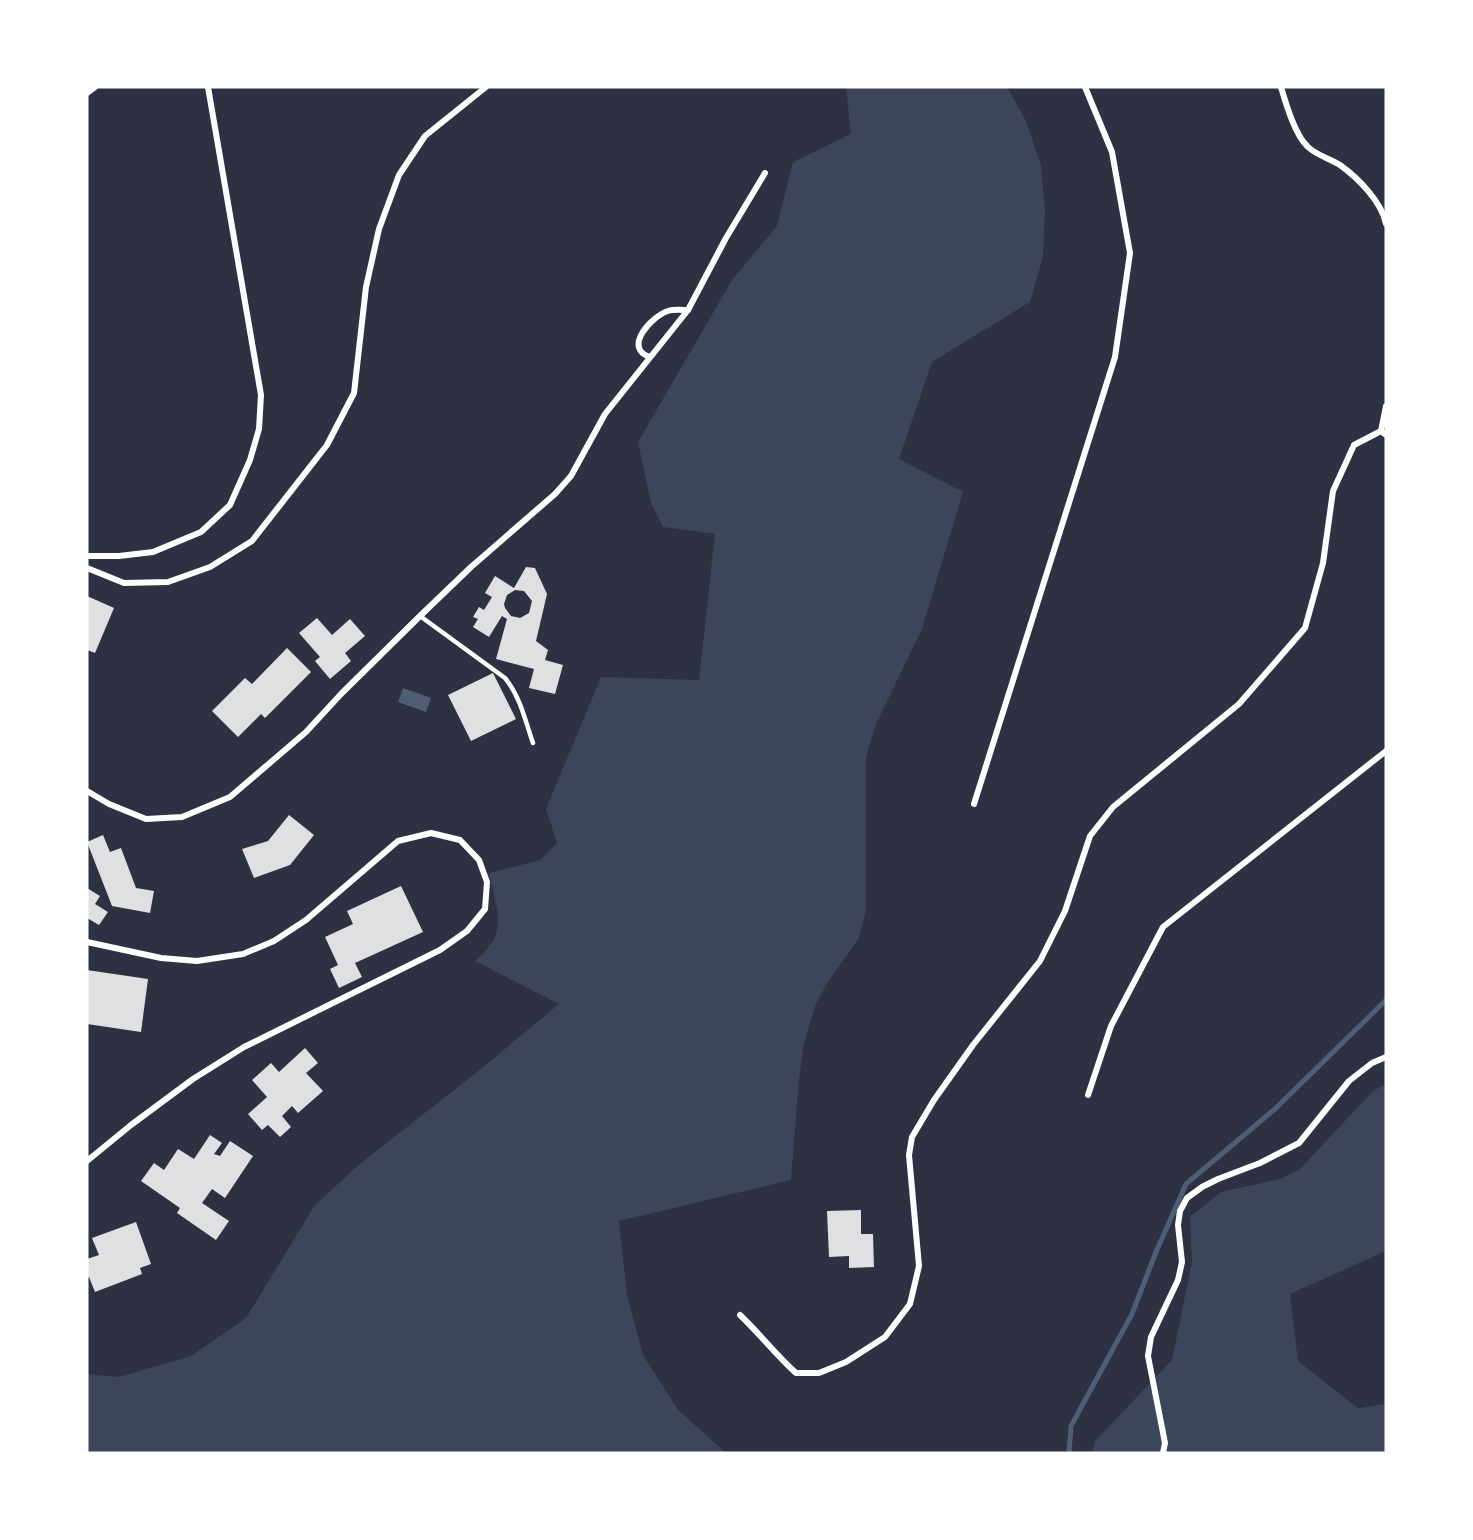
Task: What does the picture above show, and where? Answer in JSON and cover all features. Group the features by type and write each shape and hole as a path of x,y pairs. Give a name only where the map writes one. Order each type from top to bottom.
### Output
{"street":[{"path":"87,93 95,87"},
{"path":"87,556 119,556 153,552 201,532 230,505 250,460 259,429 261,395 208,87"},
{"path":"87,568 124,583 168,582 210,567 252,541 327,445 354,393 366,287 379,229 399,175 425,136 486,87"},
{"path":"974,804 1115,357 1130,253 1112,152 1085,87"},
{"path":"1281,87 1290,116 1307,146 1341,166 1366,187 1385,218 1386,224"},
{"path":"87,791 109,804 146,819 182,817 230,797 306,732 420,616 471,567 555,494 571,476 605,414 688,310 726,238 765,173"},
{"path":"650,357 641,350 639,343 641,332 667,311 688,310"},
{"path":"740,1315 760,1334 775,1354 796,1373 819,1373 846,1362 885,1337 910,1304 919,1266 909,1155 912,1137 934,1100 973,1045 1040,961 1065,911 1090,836 1113,807 1239,704 1305,628 1323,563 1333,491 1354,445 1384,433 1386,406"},
{"path":"1088,1095 1111,1026 1163,927 1386,751"},
{"path":"87,942 161,958 197,961 243,954 274,941 306,920 398,841 431,833 460,840 479,860 487,882 485,909 467,931 440,950 244,1047 193,1078 87,1161"},
{"path":"1163,1453 1165,1443 1148,1356 1151,1336 1178,1280 1182,1262 1178,1225 1180,1212 1187,1198 1210,1183 1260,1163 1299,1143 1349,1082 1372,1063 1386,1057"}],"lane":[{"path":"420,616 505,678 519,699 532,742"}],"shaded area":[{"path":"846,87 1007,87 1026,121 1041,166 1045,211 1043,257 1030,302 932,362 899,459 963,492 922,629 876,724 866,757 866,911 859,938 829,980 816,1004 804,1043 791,1180 619,1221 627,1295 643,1355 678,1410 726,1453 87,1453 87,1374 119,1377 191,1356 246,1318 315,1205 361,1163 559,1004 475,961 486,950 497,931 497,910 489,873 540,860 557,843 546,809 601,677 699,680 715,534 663,527 651,503 638,442 732,280 777,226 793,162 851,134"},
{"path":"403,688 431,698 426,712 398,702"},
{"path":"1386,1084 1386,1251 1290,1294 1298,1361 1358,1408 1386,1404 1386,1453 1092,1453 1095,1441 1172,1360 1192,1261 1190,1217 1221,1192 1280,1179 1300,1169 1373,1091"}],"building":[{"path":"526,567 535,568 547,594 536,641 548,650 545,660 563,665 555,694 529,688 534,669 496,659 507,619 502,616 489,637 473,627 478,619 473,617 479,607 484,610 492,597 485,593 495,576 514,588","holes":["515,590 524,591 532,601 529,613 520,618 511,616 504,604 507,595"]},
{"path":"87,596 114,608 95,653 87,650"},
{"path":"317,618 332,635 350,619 365,636 345,653 351,661 330,679 315,661 320,657 299,633"},
{"path":"287,648 311,672 265,718 261,714 238,737 212,711 245,678 252,684"},
{"path":"493,673 516,719 471,741 448,695"},
{"path":"289,815 314,835 290,865 254,878 242,849 268,841"},
{"path":"103,835 110,852 121,848 136,888 154,891 150,913 112,906 87,842"},
{"path":"401,886 423,932 355,963 362,977 339,988 330,969 338,965 325,937 353,924 347,911"},
{"path":"87,888 100,896 95,904 108,912 99,925 87,918"},
{"path":"87,970 148,979 141,1032 87,1024"},
{"path":"305,1048 318,1063 306,1073 323,1091 298,1113 292,1106 282,1116 291,1127 280,1137 268,1125 262,1130 248,1114 267,1097 252,1080 271,1063 279,1072"},
{"path":"210,1135 222,1143 214,1154 220,1156 230,1141 253,1156 225,1198 212,1189 202,1203 229,1221 216,1240 177,1213 180,1208 141,1181 154,1163 164,1170 178,1149 194,1159"},
{"path":"861,1210 861,1234 873,1234 874,1267 849,1268 849,1256 829,1257 827,1211"},
{"path":"136,1222 151,1264 140,1268 142,1274 95,1292 89,1277 87,1278 87,1259 99,1255 92,1238"}],"waterway":[{"path":"1069,1453 1071,1426 1132,1314 1186,1184 1276,1108 1386,1000"}]}
